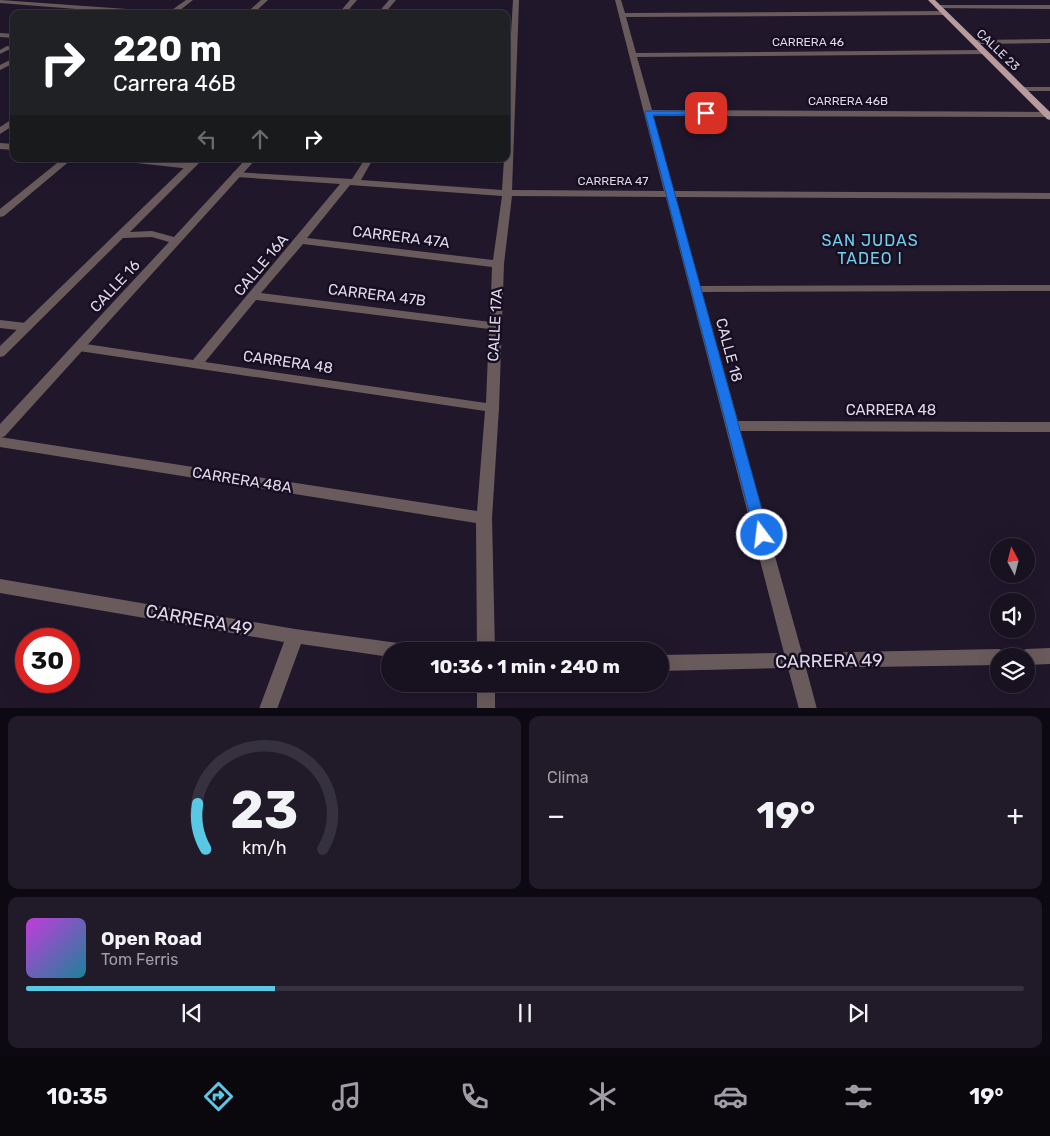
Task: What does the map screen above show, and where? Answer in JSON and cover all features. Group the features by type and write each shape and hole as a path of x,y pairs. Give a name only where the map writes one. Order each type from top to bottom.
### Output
{"main road":[{"name":"CALLE 23","path":"931,0 1049,116"}],"street":[{"path":"0,0 121,10"},
{"path":"176,10 190,0"},
{"path":"253,10 265,0"},
{"path":"345,10 354,0"},
{"path":"384,10 393,0"},
{"name":"CALLE 17A","path":"510,68 511,29 516,0"},
{"name":"CALLE 18","path":"618,0 808,708"},
{"path":"938,7 1050,6"},
{"path":"622,16 944,14"},
{"path":"974,42 1050,41"},
{"name":"CARRERA 46","path":"633,55 984,52"},
{"path":"1022,89 1050,89"},
{"name":"CARRERA 46B","path":"648,113 1049,116"},
{"path":"0,214 63,162"},
{"name":"CALLE 16","path":"0,353 194,162"},
{"name":"CALLE 16","path":"0,433 248,162"},
{"name":"CALLE 16A","path":"196,364 367,162"},
{"name":"CALLE 17A","path":"486,642 484,518 492,408 498,264 507,193 508,162"},
{"name":"CARRERA 47","path":"237,174 507,193 1050,196"},
{"path":"134,222 143,227 156,230 190,227"},
{"path":"120,235 152,234 177,241"},
{"name":"CARRERA 47A","path":"300,240 498,264"},
{"path":"696,289 1050,288"},
{"name":"CARRERA 47B","path":"255,296 495,326"},
{"path":"0,324 26,326"},
{"name":"CARRERA 48","path":"79,347 492,408"},
{"name":"CARRERA 48","path":"732,426 1050,427"},
{"name":"CARRERA 48A","path":"0,442 484,518"},
{"name":"CARRERA 49","path":"0,586 295,636 381,649"},
{"path":"268,708 295,636"},
{"path":"1035,657 1050,656"},
{"name":"CARRERA 49","path":"669,663 990,657"},
{"path":"486,692 486,708"}],"lane":[{"path":"0,52 7,48"}],"district":[{"name":"SAN JUDAS TADEO I","path":"870,249"}],"route":[{"path":"706,113 648,113 762,535"}]}
